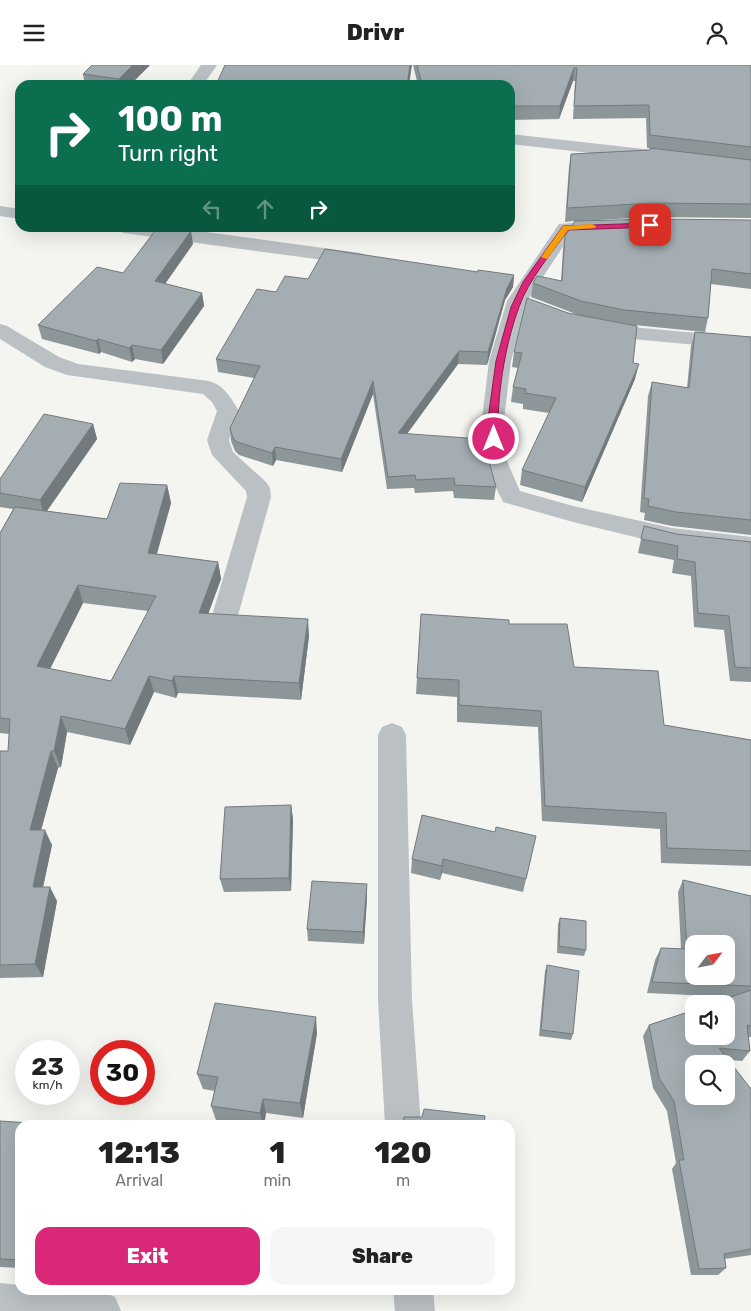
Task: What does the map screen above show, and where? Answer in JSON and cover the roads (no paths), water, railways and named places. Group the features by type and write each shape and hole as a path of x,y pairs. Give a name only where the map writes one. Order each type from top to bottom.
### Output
{"street":[{"path":"198,80 209,65"},
{"path":"515,140 676,158"},
{"path":"0,211 15,212"},
{"path":"622,225 566,228 522,292 500,361 493,419 494,459 511,496 574,514 672,537 751,547"},
{"path":"161,232 380,262"},
{"path":"582,324 621,332 751,344"},
{"path":"0,330 52,363 75,370 209,389 220,398 228,411 218,440 223,455 258,488 259,497 224,619"},
{"path":"392,735 395,1000 403,1120"},
{"path":"413,1295 415,1311"},
{"path":"0,1303 101,1311"}]}
